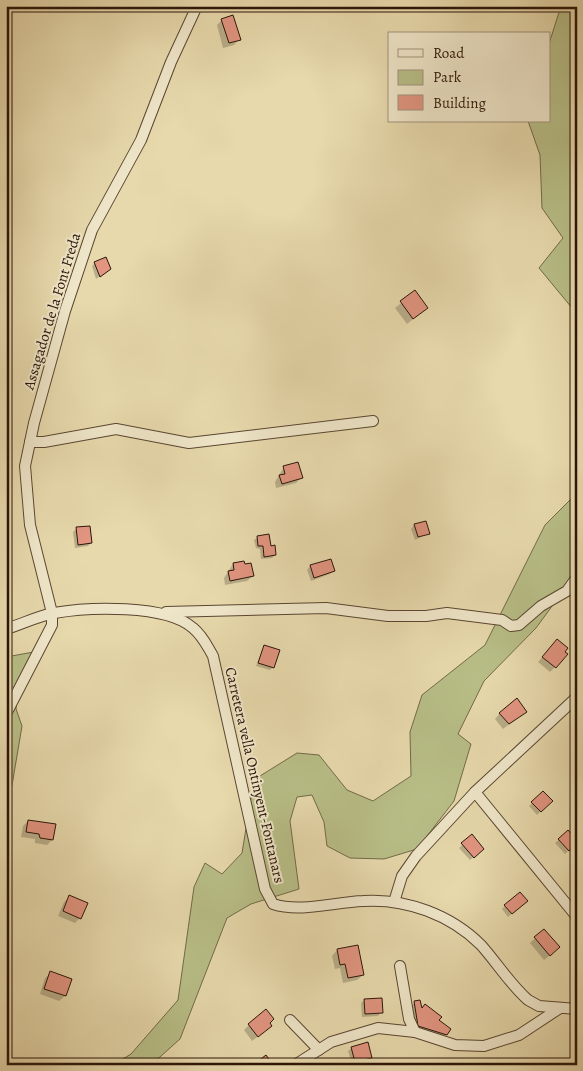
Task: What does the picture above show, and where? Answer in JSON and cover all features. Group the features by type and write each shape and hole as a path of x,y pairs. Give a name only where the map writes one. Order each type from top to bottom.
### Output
{"street":[{"name":"Assagador de la Font Freda","path":"52,614 30,525 25,466 30,442 65,311 92,230 141,140 171,62 198,6"},
{"path":"30,442 44,442 116,429 189,443 373,421"},
{"path":"158,613 326,608 381,615 426,616 447,613 502,620 511,626 519,625 541,606 567,591 577,577"},
{"name":"Carretera vella Ontinyent-Fontanars","path":"6,629 52,614 98,610 158,613 173,617 193,627 213,656 268,898 273,904 281,907 365,900 394,902 439,916 460,928 481,946 528,1000 539,1006 577,1009"},
{"path":"6,714 52,625 52,614"},
{"path":"394,902 398,886 408,865 475,792 577,697"},
{"path":"475,792 577,916"},
{"path":"400,966 409,1019 415,1032"},
{"path":"295,1065 332,1042 378,1028 415,1032 455,1045 484,1046 519,1035 560,1008"},
{"path":"290,1020 319,1050"}],"green space":[{"path":"561,6 577,6 577,314 539,268 563,238 542,208 540,155 528,122 550,122 550,41"},
{"path":"577,493 577,572 536,628 484,681 458,734 471,744 454,801 417,849 384,859 350,858 327,846 324,822 312,795 297,797 290,821 299,889 251,904 227,918 180,1039 151,1065 113,1065 131,1054 178,1000 194,887 205,863 222,874 242,853 251,798 260,776 297,753 319,755 347,790 373,801 411,776 410,732 422,695 485,645 545,525"},
{"path":"39,651 19,682 16,709 22,726 6,821 6,657"}],"building":[{"path":"233,15 241,40 229,43 221,19"},
{"path":"106,257 111,269 100,277 94,262"},
{"path":"415,290 428,308 413,319 400,301"},
{"path":"298,462 303,478 282,484 279,475 285,474 283,466"},
{"path":"426,521 430,534 418,537 414,524"},
{"path":"90,526 92,543 78,545 76,527"},
{"path":"269,534 271,546 275,545 276,555 264,557 263,546 258,546 257,536"},
{"path":"331,559 335,571 314,578 310,565"},
{"path":"244,561 245,564 251,563 254,576 230,581 228,571 234,570 233,563"},
{"path":"557,639 568,648 565,652 568,654 556,668 542,657"},
{"path":"264,645 280,650 274,668 258,663"},
{"path":"517,698 527,712 509,724 499,713"},
{"path":"543,791 553,801 541,812 531,802"},
{"path":"28,820 56,824 53,840 40,838 39,834 26,832"},
{"path":"568,830 577,840 577,844 569,851 558,839"},
{"path":"472,834 484,849 474,858 461,843"},
{"path":"520,892 528,901 512,914 504,905"},
{"path":"69,895 88,903 81,919 63,911"},
{"path":"544,929 560,947 550,956 534,937"},
{"path":"358,945 364,975 348,978 345,964 340,965 337,949"},
{"path":"50,971 72,979 66,996 44,989"},
{"path":"382,998 383,1013 365,1014 364,999"},
{"path":"420,1000 422,1008 425,1004 442,1017 439,1020 451,1029 447,1035 418,1026 414,1001"},
{"path":"266,1009 274,1019 270,1023 272,1026 258,1037 248,1024"},
{"path":"368,1042 372,1058 355,1062 351,1047"},
{"path":"266,1055 273,1065 253,1065"}]}
